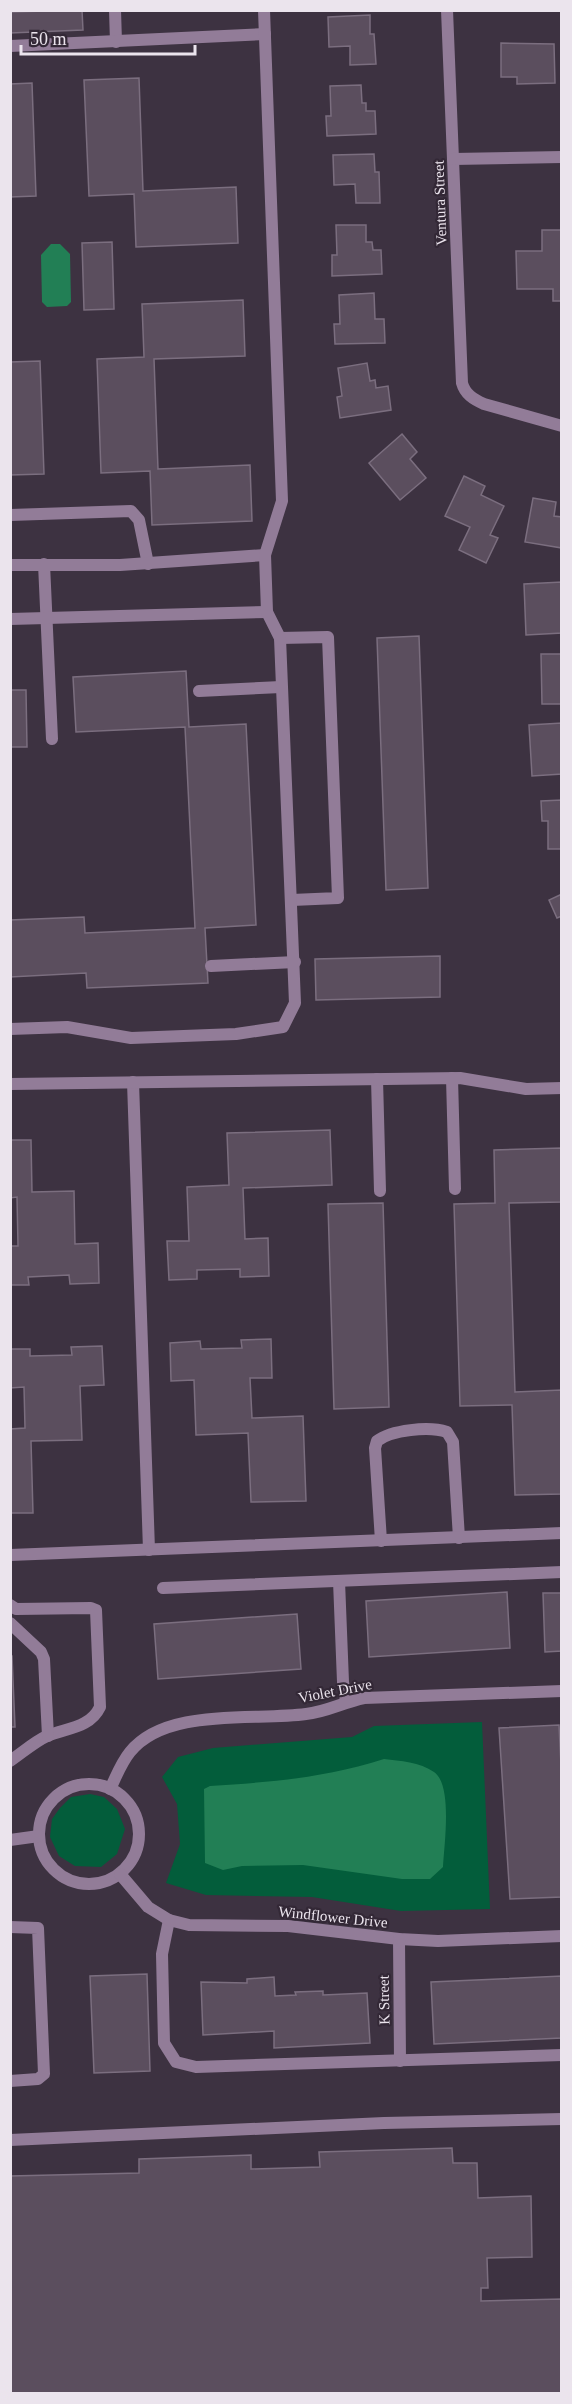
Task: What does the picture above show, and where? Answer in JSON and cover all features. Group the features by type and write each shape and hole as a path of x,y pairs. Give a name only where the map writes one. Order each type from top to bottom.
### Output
{"street":[{"path":"115,10 116,42"},
{"path":"10,1029 67,1027 131,1038 236,1034 283,1028 296,1003 280,638 267,612 265,555 282,501 264,10"},
{"name":"Ventura Street","path":"447,10 461,373 467,393 474,400 561,426"},
{"path":"10,46 265,34"},
{"path":"453,159 561,157"},
{"path":"10,515 131,511 139,520 148,564"},
{"path":"10,565 148,564 265,555"},
{"path":"44,564 52,739"},
{"path":"10,620 267,612"},
{"path":"280,638 328,637 338,898 292,900"},
{"path":"199,691 281,687"},
{"path":"211,966 295,962"},
{"path":"452,1078 455,1189"},
{"path":"10,1084 452,1078 526,1089 561,1088"},
{"path":"377,1079 380,1191"},
{"path":"133,1082 149,1550"},
{"path":"381,1541 375,1448 377,1441 393,1432 428,1430 447,1432 453,1442 459,1538"},
{"path":"10,1555 561,1533"},
{"path":"163,1588 561,1572"},
{"path":"339,1581 343,1682 346,1701"},
{"path":"10,1605 16,1609 91,1608 96,1610 100,1707 95,1717 86,1723 48,1736 10,1761"},
{"path":"10,1623 41,1652 44,1659 48,1736"},
{"name":"Violet Drive","path":"111,1789 131,1751 148,1736 164,1728 218,1719 307,1714 346,1701 384,1697 561,1691"},
{"path":"84,1784 111,1789 128,1802 136,1816 139,1832 138,1848 131,1862 120,1874 104,1882 87,1885 71,1881 56,1873 45,1859 39,1836 40,1821 44,1811 54,1798 68,1789 84,1784"},
{"path":"10,1840 39,1836"},
{"name":"Windflower Drive","path":"120,1874 148,1907 168,1920 189,1925 307,1927 399,1939 438,1941 561,1936"},
{"path":"168,1920 162,1954 164,2043 176,2062 196,2067 561,2055"},
{"path":"10,1927 38,1928 44,2074 38,2079 10,2080"},
{"name":"K Street","path":"399,1939 400,2061"},
{"path":"10,2140 384,2123 561,2119"}],"shaded area":[{"path":"51,244 60,244 70,254 71,302 67,306 47,307 42,302 41,255"},
{"path":"482,1722 490,1909 401,1911 312,1897 206,1895 166,1883 180,1844 177,1804 162,1777 178,1757 213,1748 352,1737 374,1726"},
{"path":"384,1759 423,1766 434,1772 444,1789 446,1831 443,1867 430,1879 402,1879 303,1865 242,1866 223,1870 205,1863 204,1789 210,1786 319,1775"},
{"path":"90,1794 104,1797 117,1809 125,1829 117,1854 101,1867 75,1866 59,1856 50,1837 52,1819 60,1808 71,1797"}],"building":[{"path":"82,10 83,30 10,33 10,12"},
{"path":"370,15 370,34 374,34 376,64 350,65 350,46 329,47 328,17"},
{"path":"501,43 554,44 555,83 517,84 517,77 501,77"},
{"path":"139,78 143,191 236,187 238,243 136,247 134,194 89,196 84,80"},
{"path":"32,83 36,196 10,197 10,84"},
{"path":"361,85 362,103 366,103 366,111 375,111 376,134 327,136 326,116 331,116 330,86"},
{"path":"374,154 375,172 379,172 380,203 356,203 355,184 334,185 333,155"},
{"path":"336,225 366,225 366,242 372,242 373,250 381,250 382,274 332,276 332,255 337,255"},
{"path":"542,230 562,230 562,301 553,301 553,289 517,289 516,251 542,251"},
{"path":"112,242 114,309 84,310 82,243"},
{"path":"374,293 375,319 384,319 385,343 335,344 334,324 340,324 339,295"},
{"path":"243,300 245,356 154,359 158,469 250,465 252,521 152,525 150,471 101,473 97,359 144,357 142,304"},
{"path":"40,361 44,474 10,475 10,362"},
{"path":"367,363 370,381 375,380 376,388 388,386 391,410 340,418 337,397 342,396 338,368"},
{"path":"402,434 417,452 410,459 426,478 400,500 369,463"},
{"path":"464,476 485,486 481,495 504,506 490,535 498,538 486,563 459,550 470,527 445,516"},
{"path":"533,498 556,502 554,516 562,517 562,548 525,542"},
{"path":"562,582 562,633 526,635 524,584"},
{"path":"419,636 428,888 386,890 377,638"},
{"path":"541,654 562,654 562,704 542,704"},
{"path":"186,671 189,727 246,724 256,925 205,928 208,983 87,988 86,973 10,977 10,920 84,917 85,933 195,928 185,727 76,732 73,677"},
{"path":"10,690 26,690 27,747 10,747"},
{"path":"562,723 562,774 532,776 529,725"},
{"path":"562,800 562,849 548,849 548,821 542,821 541,801"},
{"path":"562,894 562,916 557,918 549,900"},
{"path":"440,956 440,997 316,1000 315,959"},
{"path":"330,1130 332,1185 243,1188 245,1239 268,1238 269,1276 240,1277 240,1269 197,1270 197,1279 169,1280 167,1241 189,1241 187,1187 229,1185 227,1133"},
{"path":"10,1140 31,1140 32,1192 74,1191 75,1244 98,1243 99,1283 70,1284 69,1275 28,1277 29,1285 10,1285 10,1246 18,1246 17,1197 10,1198"},
{"path":"562,1148 562,1202 509,1203 515,1392 562,1390 562,1494 515,1495 512,1405 460,1406 454,1204 495,1203 494,1150"},
{"path":"383,1203 389,1407 334,1409 328,1204"},
{"path":"271,1339 272,1378 250,1378 252,1418 303,1416 306,1501 251,1502 248,1433 196,1435 194,1380 171,1381 170,1343 200,1341 201,1349 242,1348 241,1340"},
{"path":"102,1346 104,1385 80,1386 82,1440 31,1441 33,1513 10,1513 10,1429 25,1428 24,1387 10,1388 10,1349 30,1349 30,1356 72,1355 71,1347"},
{"path":"507,1592 510,1648 369,1657 366,1601"},
{"path":"543,1593 562,1593 562,1651 545,1652"},
{"path":"297,1614 301,1669 158,1679 154,1624"},
{"path":"10,1656 12,1656 15,1727 10,1727"},
{"path":"559,1725 562,1785 562,1897 510,1899 499,1728"},
{"path":"147,1974 150,2071 94,2073 90,1976"},
{"path":"562,1976 562,2038 434,2044 431,1982"},
{"path":"274,1977 275,1996 296,1995 295,1992 323,1991 323,1995 367,1993 370,2043 274,2048 274,2031 203,2035 201,1982 247,1983 247,1979"},
{"path":"452,2148 453,2163 477,2163 478,2198 531,2196 532,2257 487,2258 488,2288 481,2288 481,2301 562,2299 562,2394 10,2394 10,2176 139,2173 139,2159 251,2155 251,2169 320,2167 319,2152"}]}
